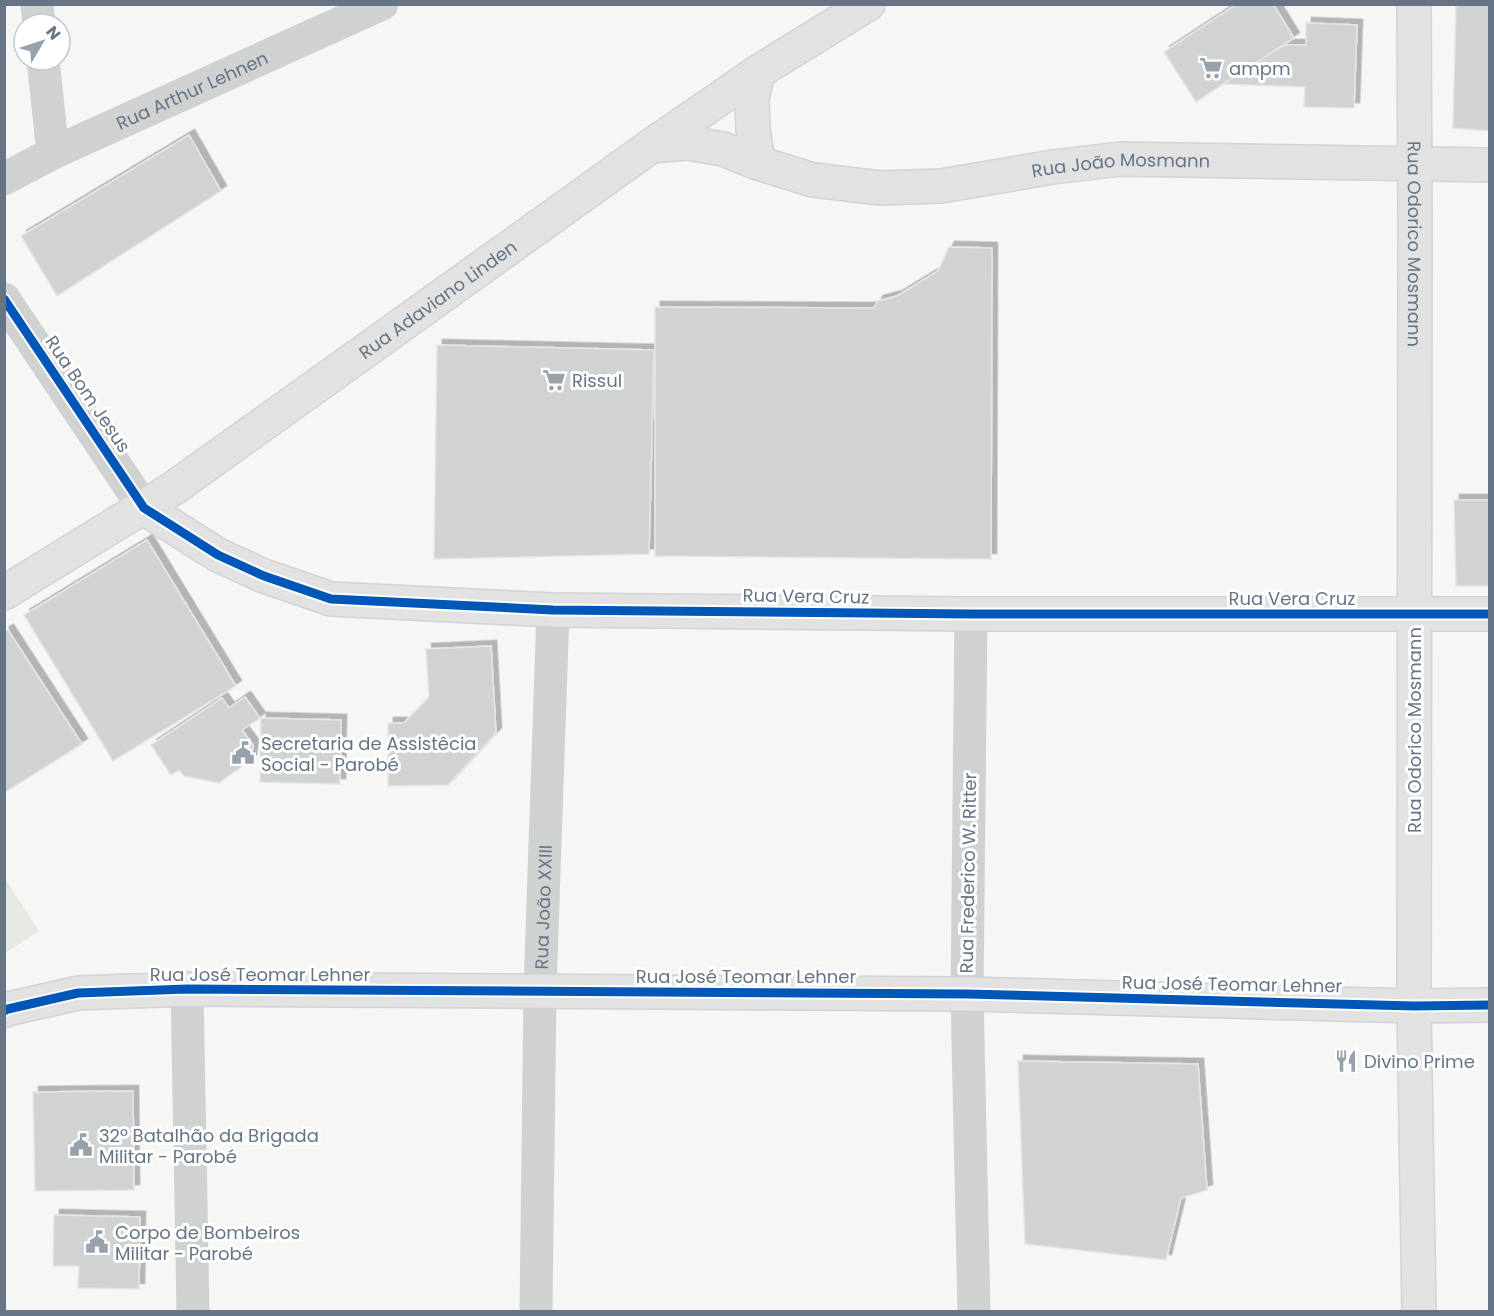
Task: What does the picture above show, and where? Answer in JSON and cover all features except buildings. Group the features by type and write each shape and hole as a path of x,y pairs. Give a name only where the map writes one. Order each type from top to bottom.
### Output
{"main road":[{"name":"Rua Adaviano Linden","path":"4,593 174,488 651,146 758,72 868,4"},
{"name":"Rua Odorico Mosmann","path":"1414,4 1414,1006 1419,1311"},
{"path":"758,72 752,99 753,129 758,163"},
{"name":"Rua João Mosmann","path":"651,146 687,143 723,149 758,163 813,180 881,188 941,186 1053,167 1120,159 1490,165"},
{"name":"Rua Vera Cruz","path":"144,508 218,555 264,576 331,599 554,610 971,614 1490,614"},
{"name":"Rua José Teomar Lehner","path":"4,1011 78,993 187,989 967,994 1414,1006 1490,1005"}],"street":[{"name":"Rua Arthur Lehnen","path":"4,179 53,153 382,4"},
{"path":"44,72 53,153"},
{"name":"Rua Bom Jesus","path":"4,299 144,508"},
{"name":"Rua João XXIII","path":"536,1311 540,991 554,610"},
{"name":"Rua Frederico W. Ritter","path":"971,614 967,994 974,1311"},
{"path":"187,989 193,1311"}],"shaded area":[{"path":"4,877 39,931 5,953 4,953"}],"cycle path":[{"path":"4,299 144,508 218,555 264,576 331,599 553,610 971,614 1490,614"},
{"path":"4,1011 78,993 187,989 967,994 1414,1006 1490,1005"}],"place":[{"name":"ampm","path":"1211,68"},
{"name":"Rissul","path":"554,380"},
{"name":"Secretaria de Assistêcia Social - Parobé","path":"243,753"},
{"name":"Divino Prime","path":"1346,1061"},
{"name":"32º Batalhão da Brigada Militar - Parobé","path":"81,1145"},
{"name":"Corpo de Bombeiros Militar - Parobé","path":"97,1242"}]}
